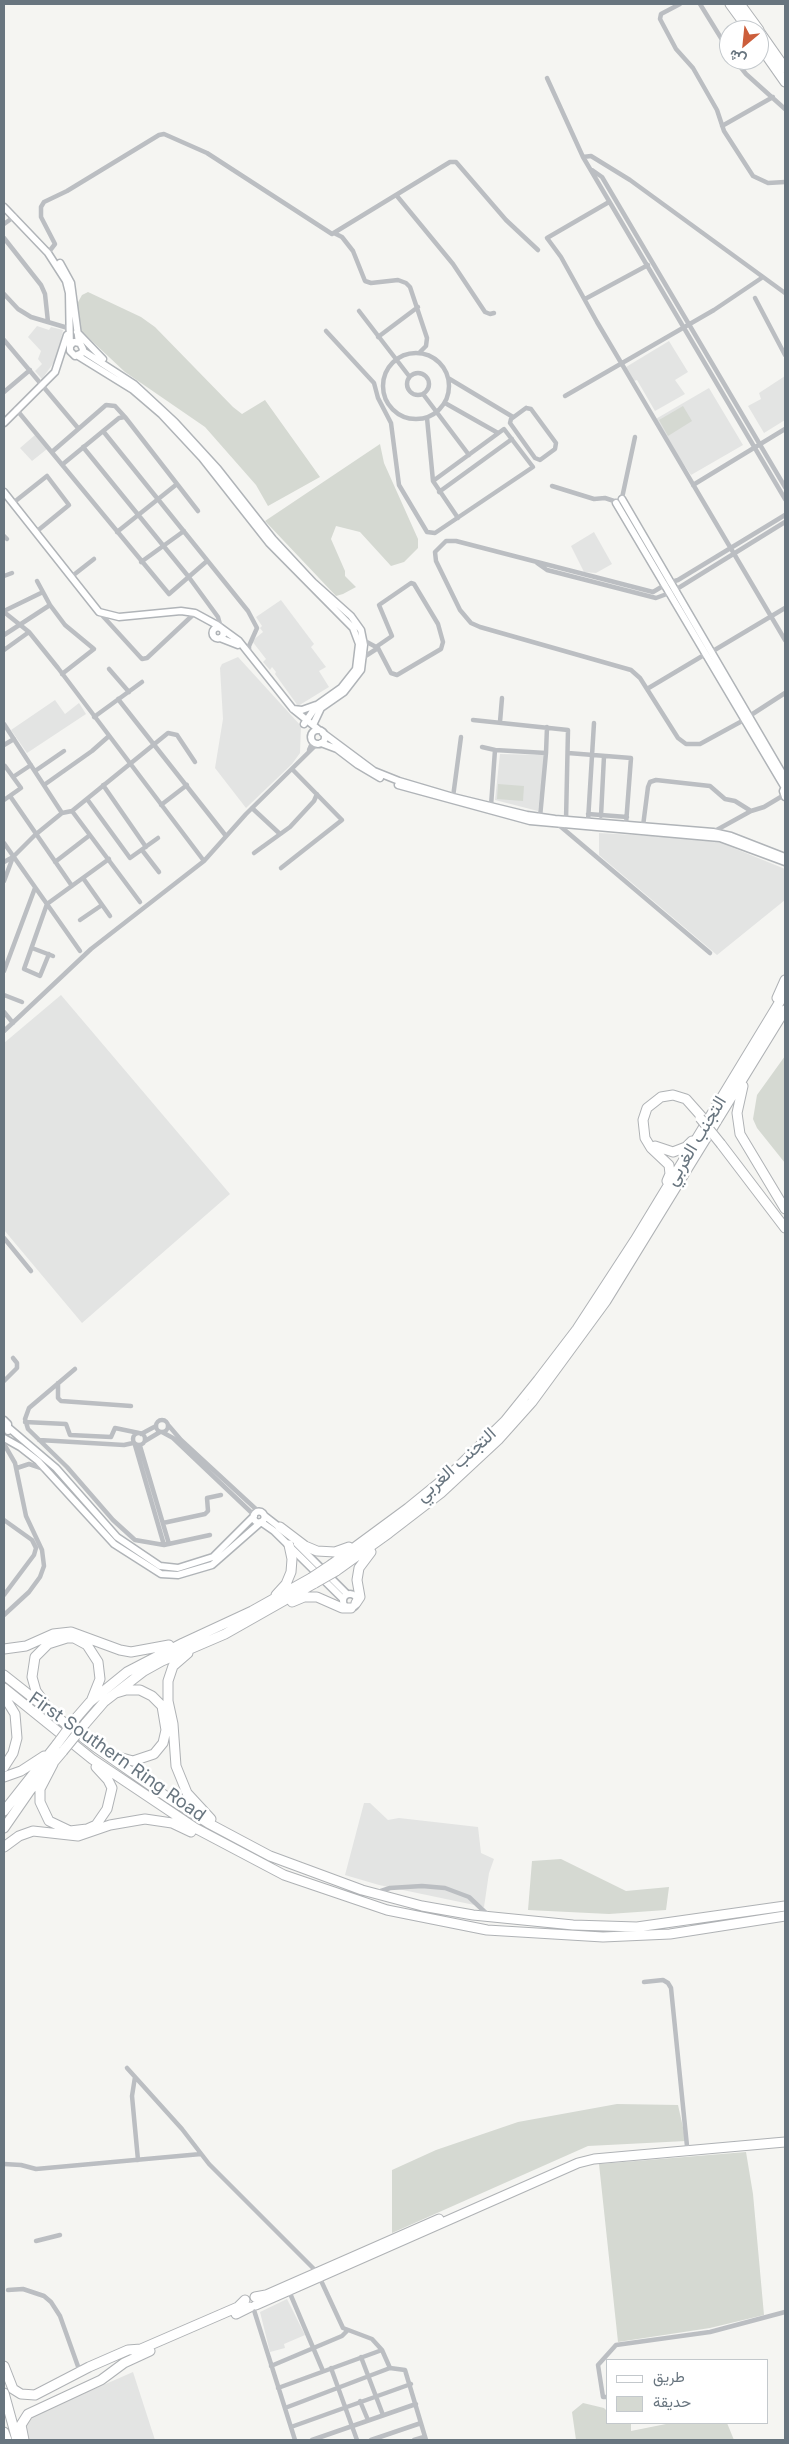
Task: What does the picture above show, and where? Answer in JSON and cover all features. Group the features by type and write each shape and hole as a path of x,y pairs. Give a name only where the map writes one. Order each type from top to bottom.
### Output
{"highway":[{"path":"730,4 742,20"},
{"path":"740,4 752,20"},
{"path":"769,45 785,68"},
{"path":"769,59 785,82"},
{"path":"770,1028 785,980"},
{"name":"التجنب الغربي","path":"4,1811 60,1747 132,1678 162,1660 224,1634 389,1533 440,1493 498,1440 557,1370 606,1301 762,1048 785,993"},
{"name":"التجنب الغربي","path":"334,1567 425,1495 505,1421 576,1329 645,1223 703,1118 785,1010"},
{"path":"770,1028 785,1018"},
{"path":"762,1048 740,1094 737,1113 738,1125 744,1144 785,1209"},
{"path":"645,1223 670,1174 666,1162 651,1148 644,1138 643,1120 647,1108 661,1097 673,1095 686,1099 703,1118 785,1228"},
{"path":"674,1098 685,1102 703,1118 692,1141 679,1151 667,1152 660,1150 647,1135 647,1114 654,1104 663,1100 674,1098"},
{"path":"722,1143 785,1217"},
{"path":"280,1527 305,1546 322,1552 339,1551 364,1542"},
{"path":"262,1610 308,1596 324,1599 342,1608 354,1605 360,1597 357,1576 360,1564 389,1533"},
{"path":"262,1610 288,1580 292,1563 289,1545"},
{"name":"التجنب الغربي","path":"4,1828 31,1789 53,1764 77,1717 90,1702 127,1672 217,1628 262,1610"},
{"path":"4,1649 26,1646 53,1634 71,1632 109,1647 131,1652 163,1647 217,1628"},
{"path":"224,1634 178,1661 170,1672 167,1692 173,1724 176,1766 180,1781 198,1807 235,1837"},
{"path":"69,1726 46,1704 34,1685 33,1663 38,1652 48,1644 60,1639 74,1638 91,1649 101,1671 98,1685 90,1702"},
{"name":"First Southern Ring Road","path":"4,1675 99,1749 170,1799 235,1837 294,1866 375,1893 422,1906 491,1918 573,1926 637,1927 785,1906"},
{"name":"First Southern Ring Road","path":"4,1688 60,1733 169,1812 284,1875 387,1910 487,1930 613,1936 670,1934 785,1916"},
{"path":"99,1749 122,1759 134,1761 154,1754 163,1743 166,1730 162,1706 152,1696 140,1690 126,1690 114,1694"},
{"path":"4,1696 15,1714 17,1731 13,1753 4,1767"},
{"path":"53,1764 40,1789 40,1802 45,1815 56,1826 70,1831 88,1829 96,1824 107,1810 112,1788 103,1774 60,1733"},
{"path":"4,1777 21,1771 60,1747"},
{"path":"4,1847 19,1836 33,1831 78,1836 130,1821 158,1819 182,1828 284,1875"},
{"path":"4,2366 13,2389 26,2396 35,2395 125,2351 141,2349 238,2307 289,2291 318,2275 577,2159 785,2137"},
{"path":"24,2440 21,2425 28,2414 101,2380 124,2363 252,2303 578,2163 594,2159 785,2142"},
{"path":"4,2393 17,2440"},
{"path":"4,2413 12,2440"},
{"path":"4,2432 7,2440"}],"main road":[{"path":"4,202 14,216"},
{"path":"4,208 49,252 67,273 71,283 76,330 79,343 83,347 80,354 60,362"},
{"path":"49,252 66,281 69,293 71,353 80,354 119,373"},
{"path":"60,362 69,318"},
{"path":"76,330 119,373 158,404 193,440 273,539 313,582 351,616 360,630 363,640 364,657 357,678 344,692 321,708 313,726"},
{"path":"4,423 55,372 70,346 79,343"},
{"path":"80,354 133,390 160,414 202,458 269,543 353,628 359,644 356,669 341,688 317,705 296,712"},
{"path":"4,492 8,502 36,532 99,612 119,617 181,611 197,614 221,628 239,641 305,722 315,741 337,748 372,774 423,794 530,822 720,838 785,862"},
{"path":"622,499 751,715 785,778"},
{"path":"616,503 668,594 785,787 785,796"},
{"path":"197,614 213,634 236,644 249,654"},
{"path":"213,634 216,628 221,628"},
{"path":"220,638 223,633 221,628"},
{"path":"705,655 713,651"},
{"path":"705,655 713,651"},
{"path":"305,722 317,705"},
{"path":"743,719 751,715"},
{"path":"743,719 751,715"},
{"path":"305,722 374,771 399,781 453,797 540,817 566,820 588,818 626,821 643,826 713,832 731,836 785,857"},
{"path":"315,741 314,731 321,732"},
{"path":"315,741 324,740 321,732"},
{"path":"4,1420 8,1428 49,1461 117,1537 160,1566 178,1568 213,1557 255,1514"},
{"path":"8,1428 4,1436 24,1449 47,1470 110,1540 131,1556 165,1575 182,1574 216,1562 262,1520"},
{"path":"255,1514 255,1521 262,1520 280,1527 345,1597 345,1605 354,1605 356,1597 345,1597 262,1520 255,1514"}],"street":[{"path":"680,4 661,14 660,19 676,48 696,74 717,110 722,126 750,173 765,182 785,182"},
{"path":"700,4 719,35"},
{"path":"743,70 785,109"},
{"path":"547,78 583,156 609,202 761,444 785,487"},
{"path":"722,126 773,97"},
{"path":"49,252 55,244 41,217 41,207 44,202 67,191 159,135 164,134 207,153 328,233 334,233 450,162 456,162 506,220 538,250"},
{"path":"583,156 591,156 630,180 785,293"},
{"path":"591,170 602,177 785,499"},
{"path":"397,196 453,264 485,312 490,314 494,312"},
{"path":"609,202 547,238 561,257 620,362 785,640"},
{"path":"4,224 14,216"},
{"path":"334,233 346,241 353,251 365,281 371,283 403,280 410,287 427,338 426,346 420,352"},
{"path":"4,238 41,285 45,294 48,322"},
{"path":"584,299 648,265"},
{"path":"565,396 620,362 686,326 762,277"},
{"path":"4,294 31,317 68,328"},
{"path":"755,298 785,355"},
{"path":"378,337 418,307"},
{"path":"359,311 409,376"},
{"path":"326,331 374,383 382,387"},
{"path":"4,340 78,428"},
{"path":"420,352 430,354 446,370 449,392 445,403 437,412 426,418 411,419 400,415 385,400 382,387 383,378 388,367 395,359 408,353 420,352"},
{"path":"4,392 30,370"},
{"path":"418,372 426,376 429,386 423,394 415,395 409,391 406,383 409,376 418,372"},
{"path":"448,378 513,417"},
{"path":"374,383 378,398 391,423 399,486 409,499 417,517 428,532 432,534 458,518 533,466 504,429 433,481"},
{"path":"423,394 469,455"},
{"path":"445,403 498,434"},
{"path":"53,451 108,404 115,406 198,511"},
{"path":"526,408 531,409 556,443 555,449 540,460 536,459 511,425 510,420 513,417 526,408"},
{"path":"16,409 53,451 168,594 207,561"},
{"path":"63,464 119,418 125,417"},
{"path":"426,418 433,481 458,518"},
{"path":"693,485 785,429"},
{"path":"104,431 254,621 256,628 249,646 249,654"},
{"path":"552,486 594,499 605,498 616,503 622,499 635,437"},
{"path":"439,492 512,439"},
{"path":"83,447 188,576 218,617 221,628"},
{"path":"8,502 47,476 69,505 36,532"},
{"path":"117,532 178,484"},
{"path":"537,563 547,570 649,598 668,594 785,515"},
{"path":"743,719 700,744 691,745 678,738 647,690 631,670 471,623 460,610 436,561 435,552 443,543 451,540 537,563 545,563 650,592 658,591 664,586 785,522"},
{"path":"141,562 184,531"},
{"path":"71,577 94,559"},
{"path":"4,576 12,573"},
{"path":"37,580 50,605 65,624 94,649 62,674"},
{"path":"363,640 377,648 391,673 397,676 441,649 443,642 438,624 412,583 378,605 392,636 377,648 364,657"},
{"path":"43,592 4,611 29,632 204,861"},
{"path":"4,634 50,605"},
{"path":"713,651 785,608"},
{"path":"99,612 142,659 147,658 197,614"},
{"path":"4,650 29,632"},
{"path":"647,690 705,655"},
{"path":"109,669 129,692"},
{"path":"94,716 142,682"},
{"path":"751,715 785,693"},
{"path":"500,722 502,698"},
{"path":"118,699 226,836"},
{"path":"473,720 568,730 566,820"},
{"path":"568,753 591,753 604,756 628,756 632,760 626,821 601,816 588,818 591,753 594,723"},
{"path":"4,724 62,813"},
{"path":"540,817 547,727"},
{"path":"4,862 13,857 35,835 62,813 72,811 168,733 173,733 195,762"},
{"path":"44,785 92,751 109,736"},
{"path":"453,797 461,737"},
{"path":"4,745 14,738"},
{"path":"4,1031 91,949 204,861 252,808 308,754 315,741"},
{"path":"482,747 495,750 546,753"},
{"path":"491,806 495,750"},
{"path":"35,771 64,752"},
{"path":"601,816 604,756"},
{"path":"13,777 31,766"},
{"path":"4,767 21,788 4,800"},
{"path":"281,868 342,820 292,769"},
{"path":"643,826 648,787 650,782 656,780 710,786 725,799 735,801 751,811"},
{"path":"102,785 159,872"},
{"path":"161,805 187,785"},
{"path":"254,853 300,817 317,794"},
{"path":"10,796 35,835 72,886"},
{"path":"713,832 751,811 764,807 785,796"},
{"path":"87,799 130,858 158,838"},
{"path":"252,808 280,834"},
{"path":"72,811 140,902"},
{"path":"560,826 710,953"},
{"path":"55,862 90,835"},
{"path":"4,843 80,951"},
{"path":"4,881 13,857"},
{"path":"32,948 51,955 40,976 24,969 47,904 109,859"},
{"path":"83,878 110,916"},
{"path":"4,971 35,888"},
{"path":"80,920 102,905"},
{"path":"4,995 22,1002"},
{"path":"4,1012 12,1023"},
{"path":"4,1238 31,1271"},
{"path":"4,1380 17,1368 17,1363 13,1358"},
{"path":"76,1369 29,1408 25,1422 28,1430 67,1467 112,1520 133,1539 166,1545 210,1534"},
{"path":"58,1383 58,1398 61,1401 131,1406"},
{"path":"166,1545 163,1523 132,1437 156,1426 157,1422 163,1420 255,1514"},
{"path":"25,1422 66,1424 70,1435 110,1437 115,1428 140,1433 145,1441"},
{"path":"156,1426 161,1432 172,1438 255,1514"},
{"path":"38,1440 136,1445 167,1430 168,1426"},
{"path":"4,1444 12,1454 17,1468 26,1516 42,1550 44,1566 40,1577 29,1592 4,1615"},
{"path":"136,1445 166,1545"},
{"path":"17,1468 29,1464 47,1470"},
{"path":"163,1523 205,1514 208,1510 207,1499 221,1495"},
{"path":"4,1520 32,1540 36,1548 34,1554 4,1595"},
{"path":"375,1893 390,1888 422,1886 445,1888 469,1897 491,1918"},
{"path":"644,1982 663,1980 671,1988 687,2146"},
{"path":"127,2068 182,2129 201,2154 318,2275 346,2331 372,2339 382,2350 390,2368"},
{"path":"135,2077 132,2096 138,2160"},
{"path":"4,2164 21,2165 36,2169 201,2154"},
{"path":"36,2241 60,2235"},
{"path":"8,2290 23,2289 44,2296 51,2302 60,2316 80,2372"},
{"path":"289,2291 323,2371"},
{"path":"252,2303 296,2440"},
{"path":"606,2397 603,2397 598,2365 616,2345 710,2332 785,2312"},
{"path":"271,2366 342,2336 346,2331"},
{"path":"278,2388 382,2350"},
{"path":"361,2357 383,2415"},
{"path":"331,2368 357,2440"},
{"path":"285,2408 390,2368 405,2370 425,2438 414,2440"},
{"path":"291,2427 410,2384"},
{"path":"360,2402 368,2420"},
{"path":"312,2440 416,2404"},
{"path":"371,2440 421,2423"}],"shaded area":[{"path":"37,326 49,330 51,327 63,330 57,358 42,379 35,371 42,364 38,359 41,351 28,337"},
{"path":"669,341 688,372 675,380 685,394 655,411 637,380 634,381 626,367"},
{"path":"785,376 785,420 764,433 748,406 761,399 759,393"},
{"path":"709,388 743,445 691,475 654,420"},
{"path":"35,435 47,449 32,461 20,448"},
{"path":"594,532 612,564 596,573 584,572 571,546"},
{"path":"281,600 314,644 311,647 326,667 319,671 329,687 298,706 275,674 276,672 272,667 270,670 263,662 266,659 252,641 263,632 260,628 262,626 256,617"},
{"path":"238,657 301,726 300,753 292,764 246,808 215,768 223,719 220,668 222,664"},
{"path":"55,700 65,714 79,703 86,714 27,753 11,730"},
{"path":"500,754 545,755 538,811 495,800"},
{"path":"599,833 687,838 719,842 785,869 785,900 717,955 599,855"},
{"path":"61,995 230,1194 82,1323 4,1230 4,1043"},
{"path":"364,1803 370,1803 388,1820 399,1818 478,1827 481,1853 494,1859 489,1873 484,1907 379,1885 345,1875"},
{"path":"287,2299 305,2335 284,2344 285,2348 270,2352 260,2312"},
{"path":"133,2372 155,2440 27,2440 24,2429 28,2418"}],"green space":[{"path":"88,292 141,317 155,327 242,414 265,400 320,477 268,506 256,485 205,427 125,372 79,329 77,304 82,295"},
{"path":"683,406 692,421 668,436 659,420"},
{"path":"380,444 384,463 418,539 418,548 404,562 391,566 360,532 336,526 331,539 345,571 345,576 356,587 336,596 265,521"},
{"path":"498,784 524,786 523,801 497,799"},
{"path":"785,1056 785,1163 757,1128 753,1119 757,1095"},
{"path":"561,1859 626,1891 669,1887 666,1910 609,1914 528,1910 532,1861"},
{"path":"617,2104 678,2105 686,2141 588,2146 392,2233 392,2170 436,2150 518,2122"},
{"path":"746,2152 753,2194 764,2315 710,2328 618,2342 599,2164"},
{"path":"583,2403 604,2408 606,2410 606,2424 631,2424 631,2431 666,2424 727,2424 734,2440 576,2440 572,2412"}]}
